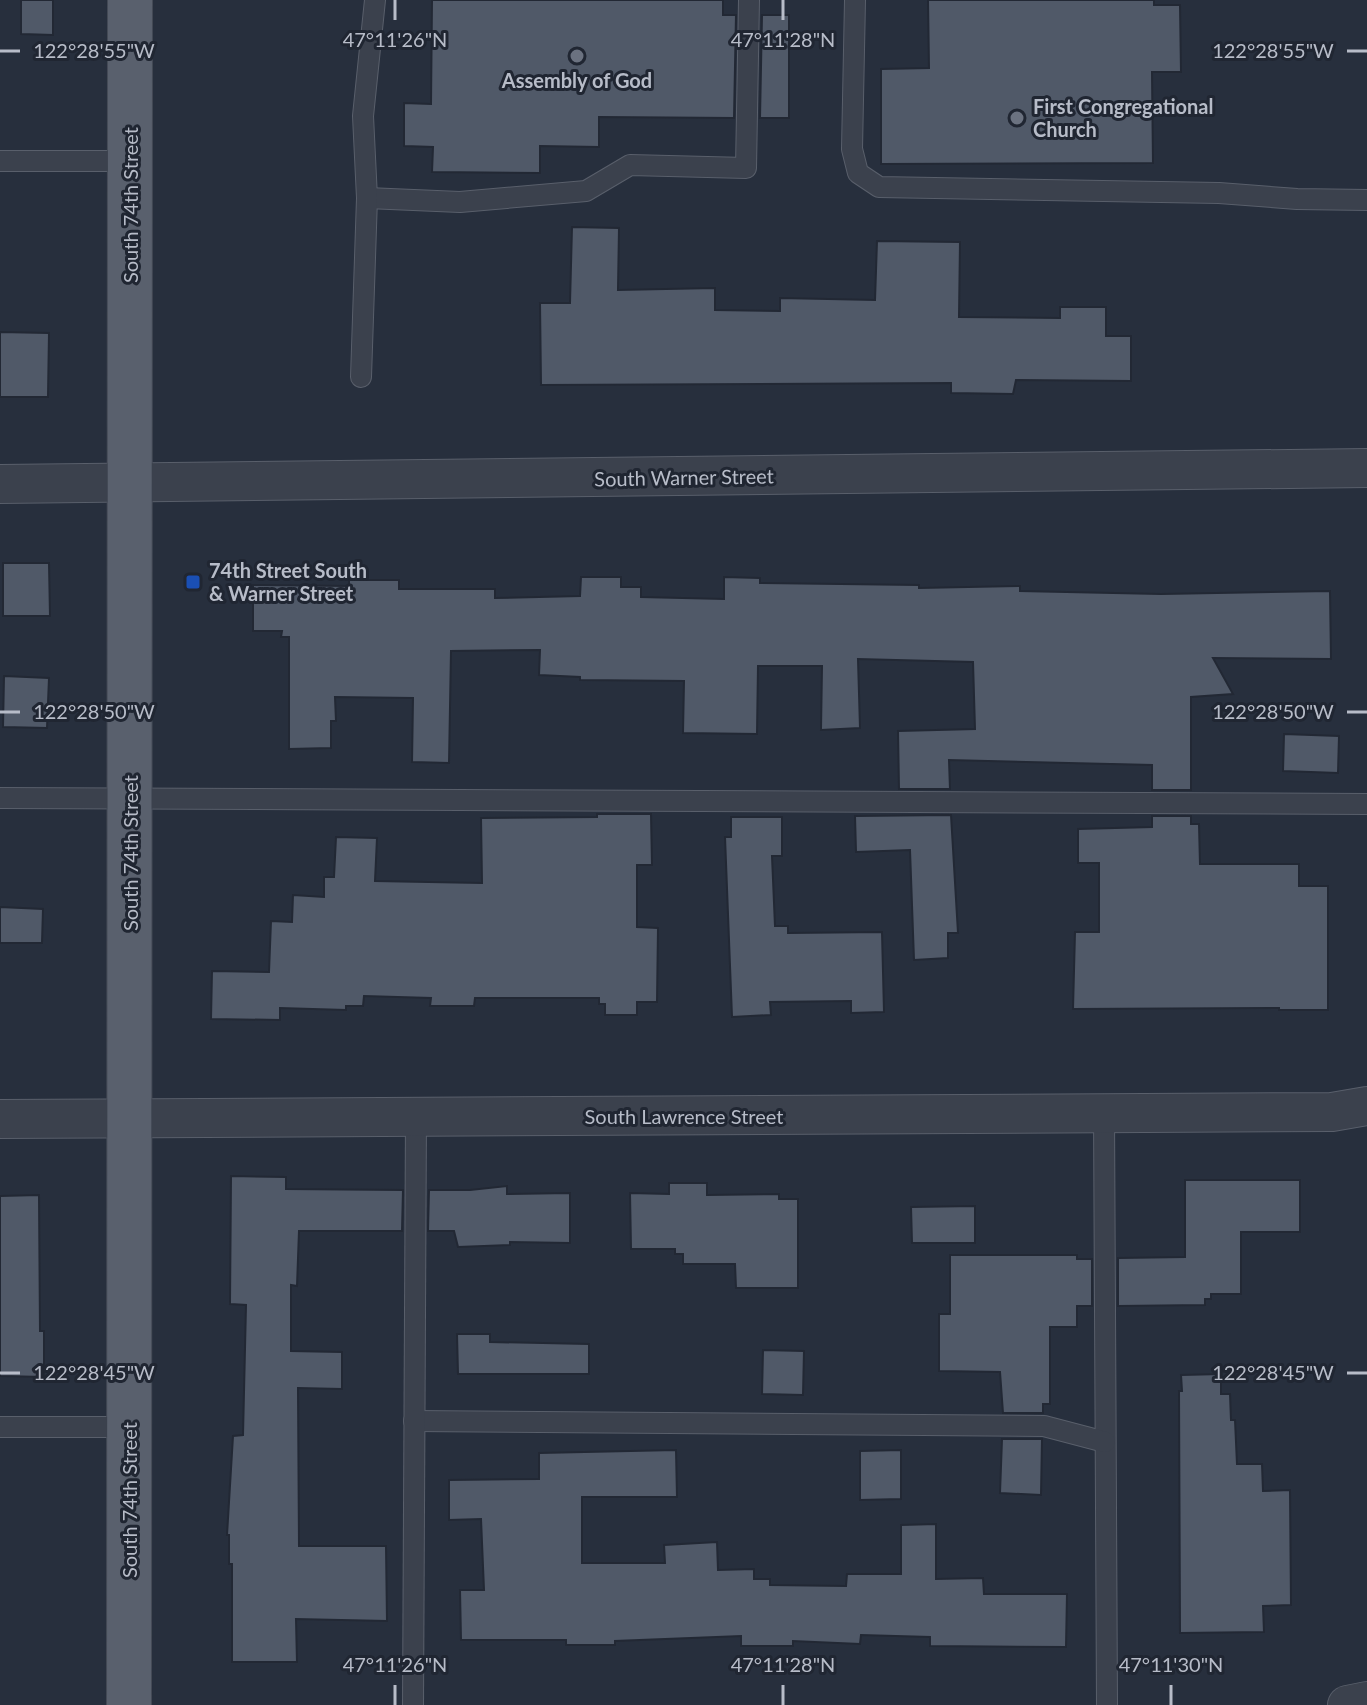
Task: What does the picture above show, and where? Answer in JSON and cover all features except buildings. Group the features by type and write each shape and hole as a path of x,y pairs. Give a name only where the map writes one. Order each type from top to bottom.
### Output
{"main road":[{"name":"South 74th Street","path":"129,1705 130,0"}],"street":[{"name":"South Warner Street","path":"0,484 1367,468"},
{"name":"South Lawrence Street","path":"0,1119 1332,1112 1367,1106"},
{"path":"1347,1705 1367,1701"}],"lane":[{"path":"361,377 367,198 363,116 375,0"},
{"path":"367,198 460,202 586,191 630,165 746,168 749,0"},
{"path":"855,0 852,149 858,173 879,187 1203,192 1297,199 1367,200"},
{"path":"0,161 130,161"},
{"path":"0,798 1367,804"},
{"path":"1104,1113 1107,1705"},
{"path":"413,1705 416,1117"},
{"path":"414,1421 1044,1426 1105,1442"},
{"path":"0,1427 129,1427"}],"place":[{"name":"Assembly of God","path":"577,56"},
{"name":"First Congregational Church","path":"1017,118"},
{"name":"74th Street South & Warner Street","path":"193,582"}]}
